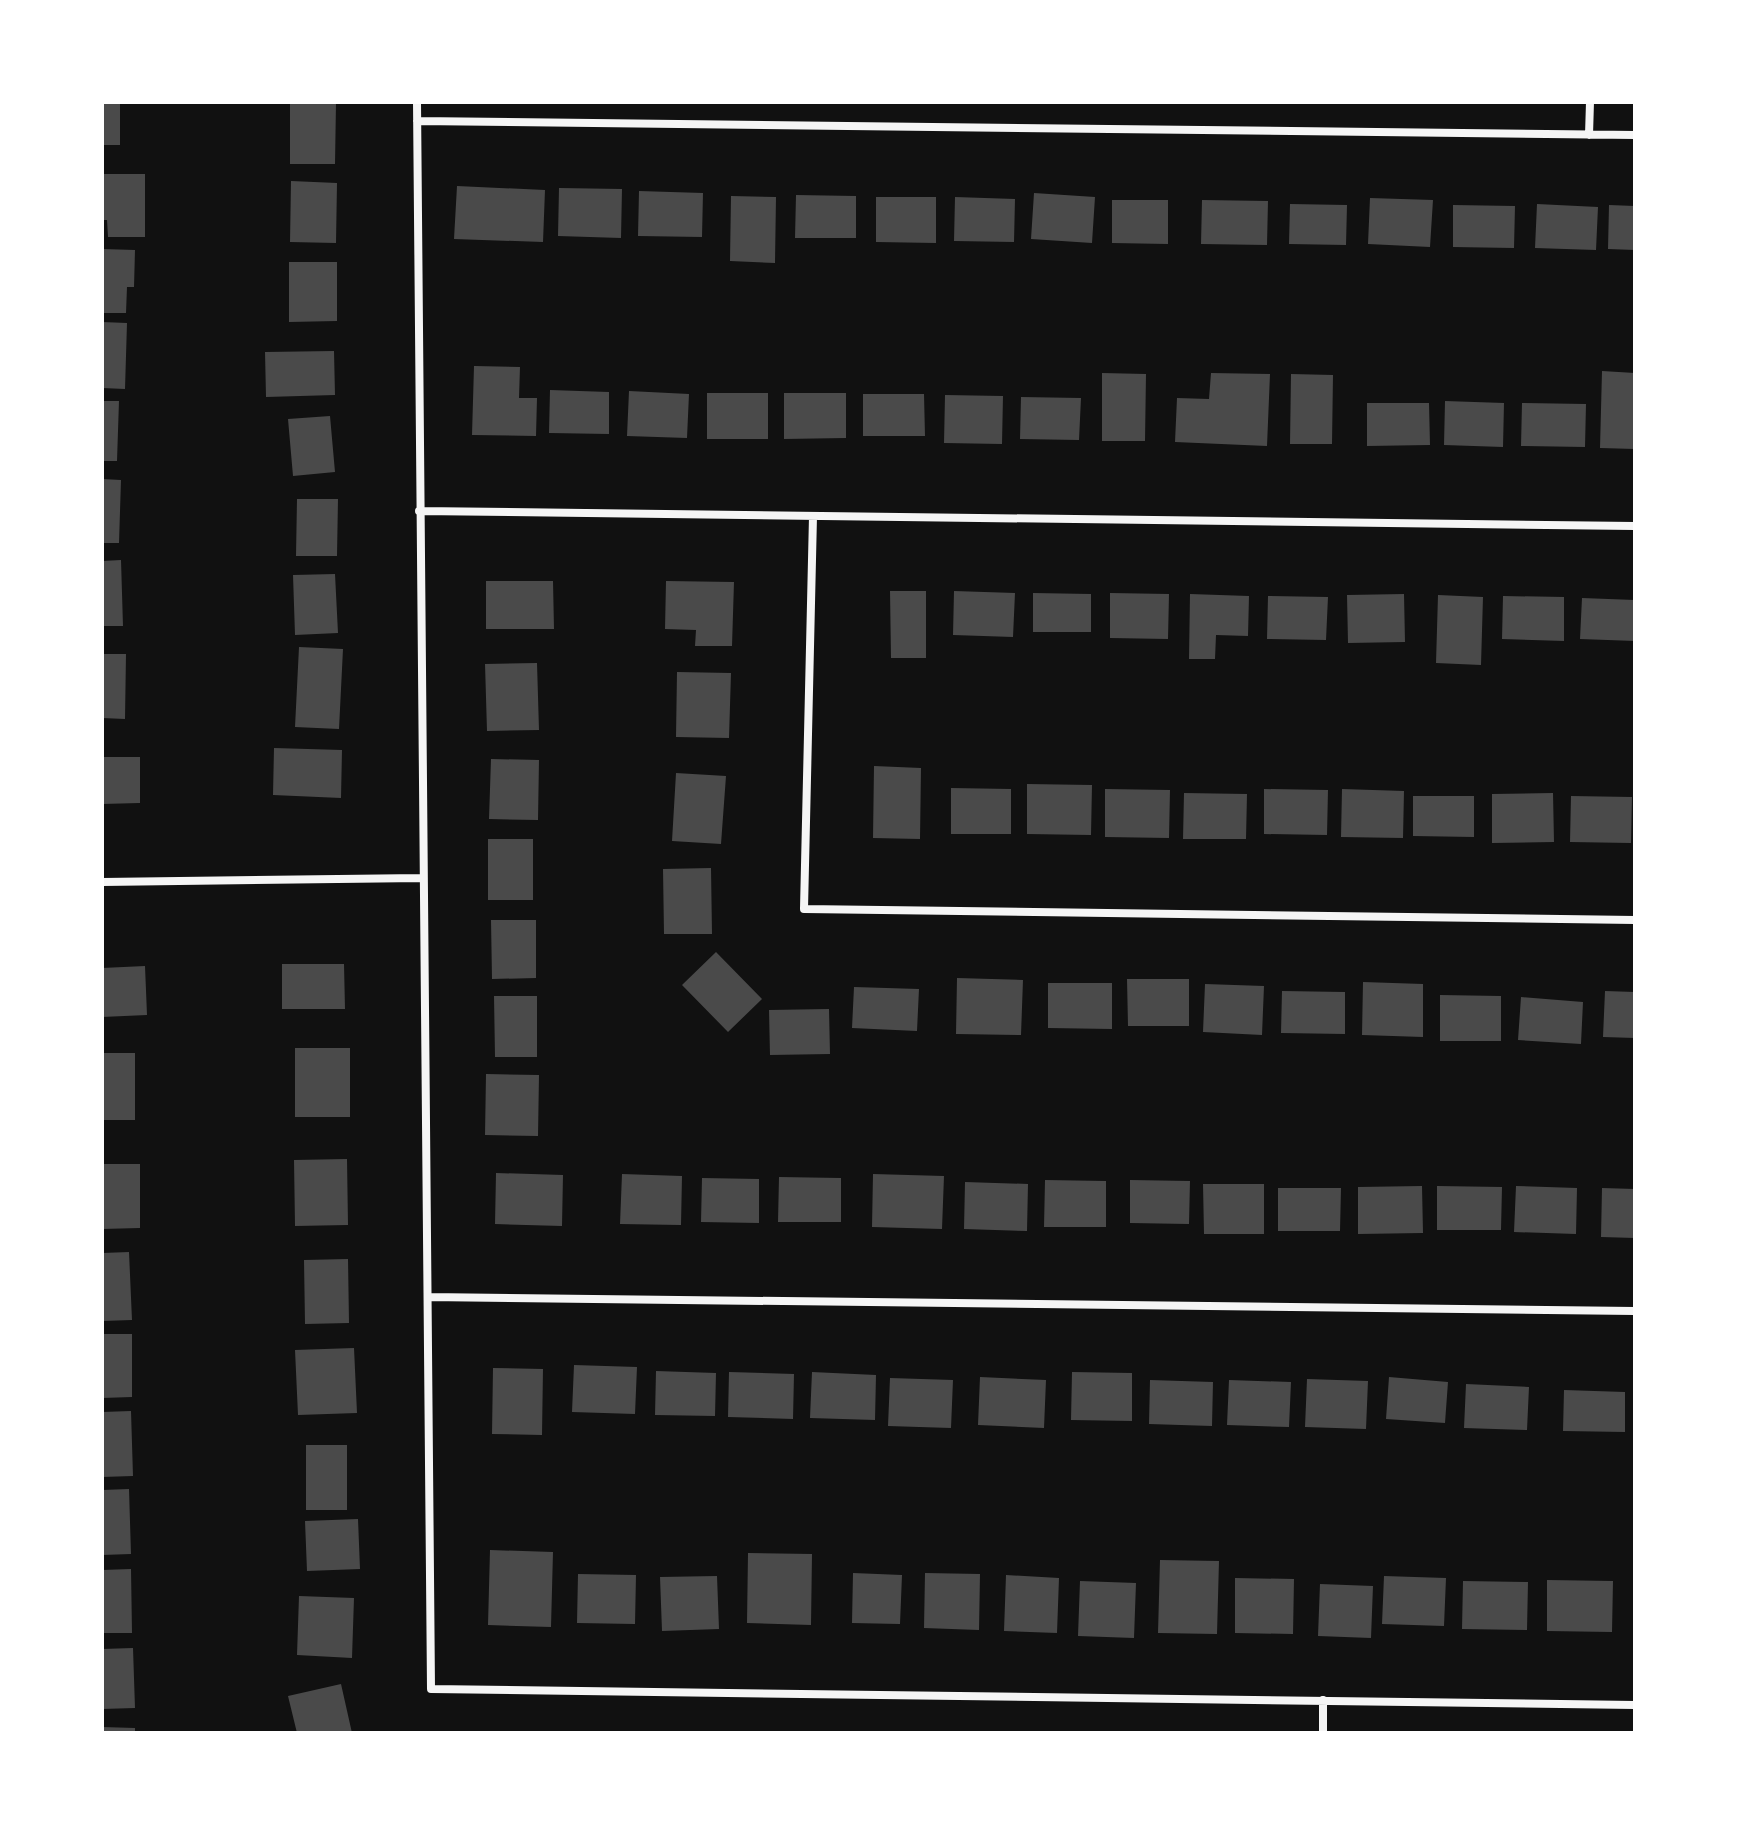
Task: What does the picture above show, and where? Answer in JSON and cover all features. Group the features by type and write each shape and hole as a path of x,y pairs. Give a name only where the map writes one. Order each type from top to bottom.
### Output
{"street":[{"path":"417,102 421,878 431,1689 1635,1705"},
{"path":"1589,135 1590,102"},
{"path":"417,121 1635,135"},
{"path":"419,511 1635,526"},
{"path":"813,516 804,909 1635,920"},
{"path":"102,882 421,878"},
{"path":"428,1297 1635,1311"},
{"path":"1323,1700 1323,1733"}],"building":[{"path":"102,102 120,102 120,145 102,145"},
{"path":"290,103 336,103 335,164 290,164"},
{"path":"102,174 145,174 145,237 108,237 107,220 102,220"},
{"path":"291,181 337,183 336,243 290,242"},
{"path":"457,186 545,190 543,242 454,239"},
{"path":"559,188 622,189 621,238 558,236"},
{"path":"639,191 703,193 702,237 638,236"},
{"path":"1034,193 1095,197 1092,243 1031,239"},
{"path":"796,195 856,196 856,238 795,238"},
{"path":"731,196 776,197 775,263 730,261"},
{"path":"876,197 936,197 936,243 876,242"},
{"path":"955,197 1015,199 1014,242 954,241"},
{"path":"1370,198 1433,200 1430,247 1368,244"},
{"path":"1112,200 1168,200 1168,244 1112,243"},
{"path":"1202,200 1268,201 1267,245 1201,244"},
{"path":"1290,204 1347,205 1346,245 1289,244"},
{"path":"1537,204 1598,207 1596,250 1535,248"},
{"path":"1453,205 1515,206 1514,248 1453,247"},
{"path":"1609,205 1635,206 1635,250 1608,249"},
{"path":"102,249 135,250 134,287 127,287 126,313 102,313"},
{"path":"289,262 337,262 337,321 289,322"},
{"path":"102,322 127,323 125,389 102,388"},
{"path":"334,351 335,395 266,397 265,352"},
{"path":"474,366 520,367 519,398 537,398 536,436 472,435"},
{"path":"1602,371 1635,373 1635,449 1600,448"},
{"path":"1102,373 1146,374 1145,441 1102,441"},
{"path":"1211,373 1270,374 1267,446 1175,442 1177,398 1209,399"},
{"path":"1291,374 1333,375 1332,444 1290,444"},
{"path":"550,390 609,392 609,434 549,433"},
{"path":"629,391 689,394 687,438 627,436"},
{"path":"707,393 768,393 768,439 707,439"},
{"path":"784,393 846,393 846,438 784,439"},
{"path":"863,394 924,394 925,436 863,436"},
{"path":"945,395 1003,396 1002,444 944,443"},
{"path":"1021,397 1081,398 1079,440 1020,439"},
{"path":"102,401 119,401 117,461 102,461"},
{"path":"1445,401 1504,403 1503,447 1444,445"},
{"path":"1367,403 1429,403 1430,445 1367,446"},
{"path":"1522,403 1586,404 1585,447 1521,446"},
{"path":"330,416 335,472 293,476 288,419"},
{"path":"102,479 121,480 119,543 102,543"},
{"path":"297,499 338,499 337,556 296,556"},
{"path":"121,560 123,626 102,626 102,561"},
{"path":"335,574 338,633 295,635 293,575"},
{"path":"486,581 553,581 554,629 486,629"},
{"path":"666,581 734,582 732,646 695,646 696,630 665,629"},
{"path":"890,591 926,591 926,658 891,658"},
{"path":"954,591 1015,593 1013,637 953,635"},
{"path":"1033,593 1091,594 1091,632 1033,632"},
{"path":"1110,593 1169,594 1168,639 1110,638"},
{"path":"1190,594 1249,596 1248,636 1216,635 1215,659 1189,659"},
{"path":"1404,594 1405,642 1348,643 1347,595"},
{"path":"1438,595 1483,597 1481,665 1436,663"},
{"path":"1268,596 1328,597 1326,640 1267,639"},
{"path":"1503,596 1564,597 1564,641 1502,639"},
{"path":"1582,598 1635,600 1635,641 1580,639"},
{"path":"299,647 343,649 339,729 295,727"},
{"path":"102,654 126,654 125,719 102,718"},
{"path":"537,663 539,730 487,731 485,664"},
{"path":"677,672 731,673 729,738 676,737"},
{"path":"274,748 342,750 341,798 273,795"},
{"path":"102,757 140,757 140,803 102,804"},
{"path":"491,759 539,760 538,820 489,819"},
{"path":"874,766 921,768 920,839 873,838"},
{"path":"676,773 726,776 721,844 672,841"},
{"path":"1027,784 1092,785 1091,835 1027,834"},
{"path":"951,788 1011,789 1011,834 951,834"},
{"path":"1105,789 1170,790 1169,838 1105,837"},
{"path":"1264,789 1328,790 1327,835 1264,834"},
{"path":"1342,789 1404,791 1403,838 1341,837"},
{"path":"1184,793 1247,794 1246,839 1183,839"},
{"path":"1553,793 1554,842 1492,843 1492,794"},
{"path":"1413,796 1474,796 1474,837 1413,836"},
{"path":"1571,796 1632,797 1631,843 1570,842"},
{"path":"488,839 533,839 533,900 488,900"},
{"path":"711,868 712,934 664,934 663,869"},
{"path":"491,920 536,920 536,978 492,979"},
{"path":"716,952 762,999 728,1032 682,985"},
{"path":"282,964 344,964 345,1009 282,1009"},
{"path":"145,966 147,1015 102,1017 102,968"},
{"path":"957,978 1023,980 1021,1035 956,1034"},
{"path":"1127,979 1189,979 1189,1026 1128,1026"},
{"path":"1363,982 1423,984 1423,1037 1362,1035"},
{"path":"1048,983 1112,983 1112,1029 1048,1028"},
{"path":"1205,984 1264,986 1262,1035 1203,1032"},
{"path":"854,987 919,989 917,1031 852,1028"},
{"path":"1282,991 1345,992 1345,1034 1281,1033"},
{"path":"1605,991 1635,992 1635,1038 1603,1037"},
{"path":"1440,995 1501,996 1501,1041 1440,1041"},
{"path":"494,996 537,996 537,1057 495,1057"},
{"path":"1521,997 1583,1002 1581,1044 1518,1040"},
{"path":"829,1009 830,1054 770,1055 769,1010"},
{"path":"295,1048 350,1048 350,1117 295,1117"},
{"path":"102,1053 135,1053 135,1120 102,1120"},
{"path":"486,1074 539,1075 538,1136 485,1135"},
{"path":"347,1159 348,1225 295,1226 294,1160"},
{"path":"102,1164 140,1164 140,1228 102,1229"},
{"path":"496,1173 563,1175 562,1226 495,1224"},
{"path":"622,1174 682,1176 681,1225 620,1224"},
{"path":"873,1174 944,1176 942,1229 872,1227"},
{"path":"779,1177 841,1178 841,1222 778,1222"},
{"path":"702,1178 759,1179 759,1223 701,1222"},
{"path":"1045,1180 1106,1181 1106,1227 1044,1227"},
{"path":"1130,1180 1190,1181 1189,1224 1130,1223"},
{"path":"965,1182 1028,1184 1027,1231 964,1229"},
{"path":"1203,1184 1264,1184 1264,1234 1204,1234"},
{"path":"1422,1186 1423,1233 1358,1234 1358,1187"},
{"path":"1437,1186 1502,1187 1501,1230 1437,1230"},
{"path":"1516,1186 1577,1188 1576,1234 1514,1232"},
{"path":"1278,1188 1341,1188 1340,1231 1278,1231"},
{"path":"1602,1188 1635,1189 1635,1238 1601,1237"},
{"path":"129,1252 132,1320 102,1321 102,1253"},
{"path":"348,1259 349,1323 305,1324 304,1260"},
{"path":"102,1334 132,1334 132,1397 102,1398"},
{"path":"354,1348 357,1413 298,1415 295,1350"},
{"path":"574,1365 637,1367 635,1414 572,1412"},
{"path":"493,1368 543,1369 542,1435 492,1434"},
{"path":"656,1371 716,1373 715,1416 655,1415"},
{"path":"729,1372 794,1374 793,1419 728,1417"},
{"path":"812,1372 876,1375 875,1420 810,1418"},
{"path":"1072,1372 1132,1373 1132,1421 1071,1420"},
{"path":"980,1377 1046,1380 1044,1428 978,1425"},
{"path":"1389,1377 1448,1382 1445,1423 1386,1419"},
{"path":"890,1378 953,1380 951,1428 888,1426"},
{"path":"1307,1379 1368,1381 1366,1429 1305,1427"},
{"path":"1150,1380 1213,1382 1212,1426 1149,1424"},
{"path":"1229,1380 1291,1382 1289,1427 1227,1425"},
{"path":"1466,1384 1529,1387 1527,1430 1464,1428"},
{"path":"1564,1390 1625,1392 1625,1432 1563,1431"},
{"path":"131,1411 133,1476 102,1477 102,1412"},
{"path":"306,1445 347,1445 347,1510 306,1510"},
{"path":"129,1489 131,1554 102,1555 102,1490"},
{"path":"358,1519 360,1569 307,1571 305,1521"},
{"path":"490,1550 553,1552 551,1627 488,1625"},
{"path":"748,1553 812,1554 811,1625 747,1623"},
{"path":"1160,1560 1219,1561 1217,1634 1158,1633"},
{"path":"131,1569 132,1633 102,1633 102,1570"},
{"path":"853,1573 902,1575 900,1624 852,1623"},
{"path":"925,1573 980,1574 979,1630 924,1628"},
{"path":"578,1574 636,1575 635,1624 577,1623"},
{"path":"1006,1575 1059,1578 1057,1633 1004,1631"},
{"path":"717,1576 719,1629 662,1631 660,1577"},
{"path":"1384,1576 1446,1578 1444,1626 1382,1624"},
{"path":"1235,1578 1294,1579 1293,1634 1235,1633"},
{"path":"1547,1580 1613,1581 1612,1632 1547,1631"},
{"path":"1080,1581 1136,1583 1134,1638 1078,1636"},
{"path":"1463,1581 1528,1582 1527,1630 1462,1629"},
{"path":"1320,1584 1373,1586 1371,1638 1318,1636"},
{"path":"299,1596 354,1598 352,1658 297,1655"},
{"path":"133,1648 135,1708 102,1709 102,1649"},
{"path":"341,1684 352,1733 297,1733 288,1696"},
{"path":"102,1727 135,1728 135,1733 102,1733"}]}
